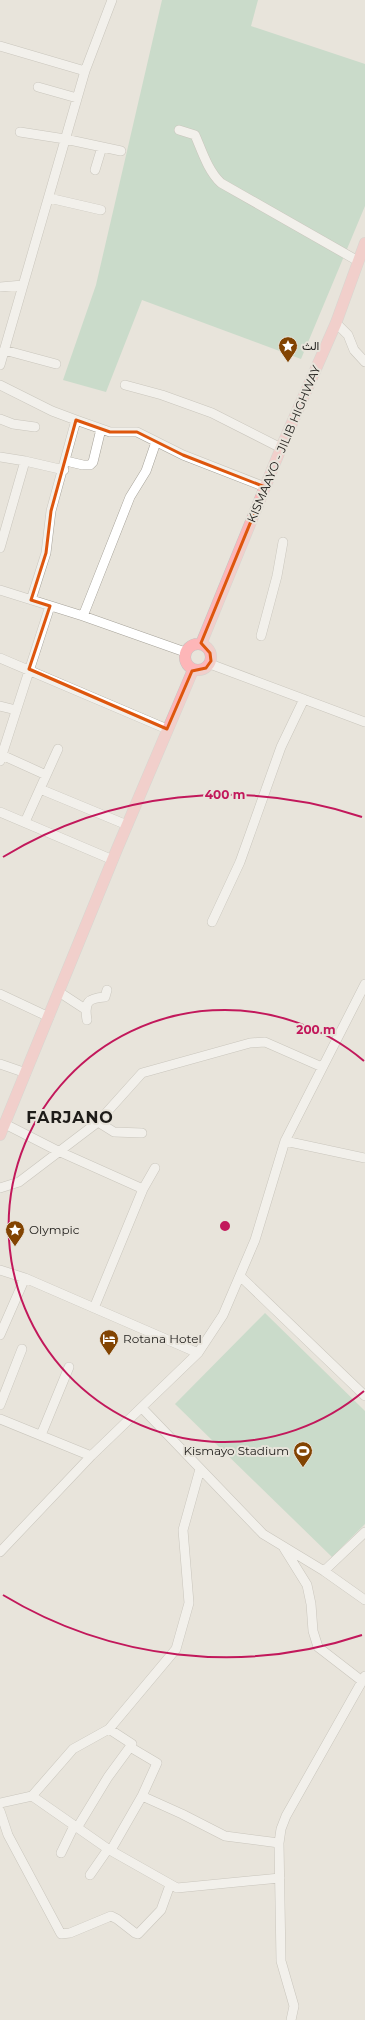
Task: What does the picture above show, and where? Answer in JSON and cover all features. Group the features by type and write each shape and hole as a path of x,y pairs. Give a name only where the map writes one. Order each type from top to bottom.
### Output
{"main road":[{"name":"KISMAAYO - JILIB HIGHWAY","path":"201,644 281,448 336,323 365,243"},
{"path":"201,644 208,649 210,653 210,664 202,670 193,670 185,662 186,652 192,645 201,644"},
{"path":"0,1135 127,825 193,670"}],"street":[{"path":"0,365 85,71 112,0"},
{"path":"0,46 85,71"},
{"path":"38,87 77,98"},
{"path":"179,130 195,135 215,177 222,183 358,261"},
{"path":"20,132 66,139 121,151"},
{"path":"95,170 102,147"},
{"path":"49,198 101,210"},
{"path":"0,287 22,285"},
{"path":"336,323 348,336 354,350 365,362"},
{"path":"4,350 56,364"},
{"path":"0,385 52,411 102,429 116,432 137,432 156,442 169,446 183,455 265,487"},
{"path":"125,385 162,395 212,413 281,448"},
{"path":"0,419 35,427"},
{"path":"31,600 46,553 51,511 65,466 76,420"},
{"path":"0,457 65,466 90,465 93,462 102,429"},
{"path":"83,616 130,497 146,471 156,442"},
{"path":"0,548 14,505 25,461"},
{"path":"261,636 278,576 283,542"},
{"path":"0,590 83,616 186,652"},
{"path":"46,775 1,758 50,606"},
{"path":"0,658 29,669 167,729"},
{"path":"210,664 365,722"},
{"path":"212,922 240,862 281,747 304,699"},
{"path":"0,706 16,710"},
{"path":"25,822 58,749"},
{"path":"40,789 127,825"},
{"path":"0,812 113,860"},
{"path":"0,1552 91,1456 198,1353 223,1315 255,1240 285,1141 365,984"},
{"path":"87,1020 85,1009 88,1003 96,997 105,997 107,990"},
{"path":"59,992 85,1009"},
{"path":"0,994 49,1017"},
{"path":"0,1188 19,1182 98,1122 142,1073 250,1043 265,1042 322,1067"},
{"path":"0,1064 26,1073"},
{"path":"98,1122 114,1132 142,1133"},
{"path":"5,1124 58,1151 143,1189"},
{"path":"285,1141 365,1158"},
{"path":"94,1308 143,1189 155,1168"},
{"path":"0,1270 25,1278 198,1353"},
{"path":"240,1276 365,1396"},
{"path":"0,1335 25,1278"},
{"path":"0,1404 22,1349"},
{"path":"42,1435 69,1367"},
{"path":"142,1408 263,1534 324,1571 365,1600"},
{"path":"0,1419 91,1456"},
{"path":"0,1803 32,1796 73,1749 109,1729 176,1649 189,1603 183,1530 200,1470"},
{"path":"324,1571 365,1532"},
{"path":"283,1547 307,1585 311,1604 313,1631 318,1647 364,1678 286,1816 281,1829 279,1843 281,1961 294,2006 291,2020"},
{"path":"61,1853 75,1827 132,1744 109,1729"},
{"path":"90,1875 110,1850 142,1796 157,1763 130,1746"},
{"path":"32,1796 110,1850 170,1885 180,1888 280,1878"},
{"path":"142,1796 225,1836 279,1843"},
{"path":"0,1811 8,1835 61,1934 70,1933 111,1916 138,1934 162,1910 170,1885"}],"highlighted area":[{"path":"76,420 110,432 137,432 183,455 265,487 201,643 210,653 211,661 206,668 192,671 167,729 29,669 50,606 31,600 46,553 51,511"}],"green space":[{"path":"162,0 258,0 251,26 365,64 365,206 301,359 142,300 106,392 63,380 96,285"},
{"name":"Kismayo Stadium","path":"265,1313 365,1411 365,1524 332,1557 175,1404"}],"place":[{"name":"الث","path":"288,363"},
{"name":"Olympic","path":"15,1247"},
{"name":"Rotana Hotel","path":"109,1356"},
{"name":"Kismayo Stadium","path":"303,1468"}],"district":[{"name":"FARJANO","path":"70,1117"}]}
